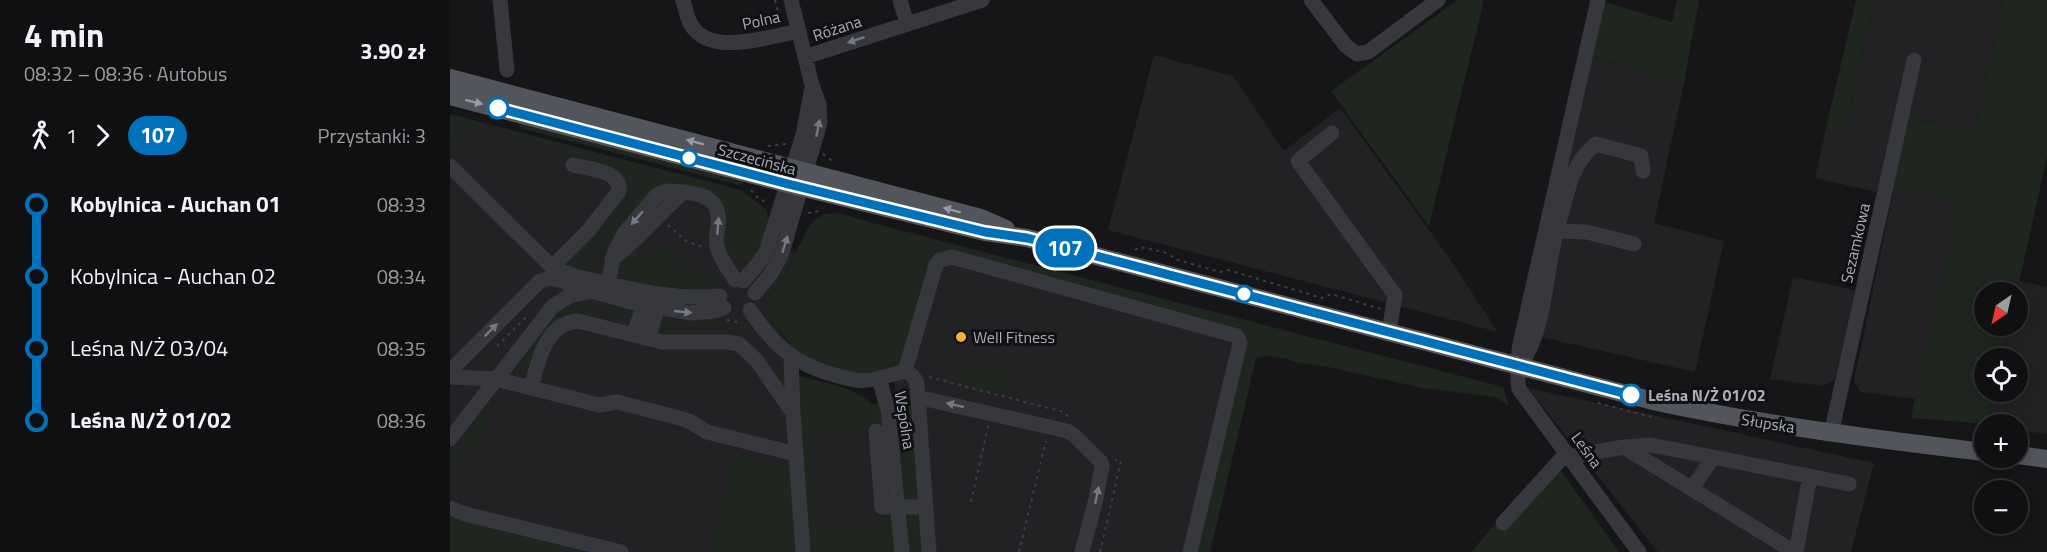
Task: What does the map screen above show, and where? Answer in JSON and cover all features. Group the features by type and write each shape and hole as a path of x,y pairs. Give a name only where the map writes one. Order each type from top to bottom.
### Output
{"main road":[{"name":"Szczecińska","path":"450,78 985,232 1027,238 1520,366"},
{"name":"Szczecińska","path":"450,96 797,178"},
{"name":"Słupska","path":"1520,366 1657,402 1725,416 1831,434 1974,451"},
{"path":"2028,457 2047,459"}],"street":[{"path":"500,0 507,70"},
{"name":"Polna","path":"683,0 688,20 695,31 704,37 740,44 791,32"},
{"path":"754,293 770,275 781,256 797,178 802,135 812,85 805,57 791,32 791,0"},
{"path":"900,0 907,23"},
{"name":"Różana","path":"805,57 982,0"},
{"path":"1311,0 1346,46 1357,54 1368,52 1438,0"},
{"name":"Leśna","path":"1598,0 1520,344 1520,366 1517,379 1519,388 1639,552"},
{"name":"Sezamkowa","path":"1831,434 1914,60"},
{"path":"1332,133 1298,161 1395,295 1389,332"},
{"path":"1520,366 1535,339 1557,231 1569,184 1577,164 1584,153 1596,144 1641,156 1643,171"},
{"path":"552,267 586,234 619,191 618,181 614,176 573,165"},
{"path":"450,166 552,267 563,281"},
{"path":"601,290 612,260 636,240 684,192 701,195 717,208 719,214 717,247 739,280 748,283 754,293 754,302 750,310 739,315 728,312 722,302 724,286 739,280 757,265 766,252 797,178"},
{"path":"1557,231 1587,232 1634,244"},
{"path":"905,371 936,265 940,260 952,257 1237,336 1240,343 1190,552"},
{"path":"552,267 601,290"},
{"path":"450,371 540,281 550,278 574,287 601,290 649,302 687,298 722,302"},
{"path":"450,439 553,306 571,295 601,290"},
{"path":"642,336 649,302"},
{"name":"Wspólna","path":"750,310 769,336 791,358 830,374 856,381 879,378 888,410 902,552"},
{"path":"531,388 540,352 563,324 582,322 662,342 739,344 757,361 793,413"},
{"path":"791,358 803,552"},
{"path":"879,378 905,371"},
{"path":"905,371 916,379 929,552"},
{"path":"450,377 496,379 599,405 617,402 689,421 706,432 796,454"},
{"path":"918,399 1071,433 1101,462 1102,466 1082,552"},
{"path":"876,431 882,507 926,507"},
{"path":"1503,523 1562,458 1624,447 1651,445 1849,484"},
{"path":"1624,447 1795,552 1810,476"},
{"path":"1692,489 1713,457"},
{"path":"450,508 465,514 621,552"}],"path":[{"path":"775,0 791,32"},
{"path":"763,147 786,144 789,135"},
{"path":"824,154 838,168"},
{"path":"751,191 758,198 769,203"},
{"path":"807,213 819,211 828,204"},
{"path":"664,225 668,225 687,241 709,251"},
{"path":"1131,250 1140,247 1164,252 1178,260 1220,272 1228,270 1322,298 1331,294 1392,313"},
{"path":"971,502 996,394"},
{"path":"1019,552 1049,427"}],"shaded area":[{"path":"1458,0 1484,0 1429,226 1331,91"},
{"path":"1677,0 1699,0 1684,83 1589,56 1601,1 1672,22"},
{"path":"1856,0 1875,0 1851,103 1857,112 1852,111 1848,133 1826,128"},
{"path":"1875,0 2003,0 1974,132 1912,118 1909,125 1894,120 1877,192 1815,178 1826,128 1847,133 1852,110 1856,111 1851,103"},
{"path":"2003,0 2047,0 2047,157 2019,282 1974,282 1974,336 2008,336 2005,348 1974,348 1974,402 1993,402 1990,414 1974,414 1974,423 1911,418 1957,202 1895,185 1868,293 1901,143 1911,118 1974,132"},
{"path":"1154,55 1233,76 1284,151 1340,108 1447,255 1498,332 1108,230"},
{"path":"1589,56 1684,83 1654,223 1724,241 1695,372 1528,334"},
{"path":"450,114 736,189 764,237 796,253 788,270 767,299 768,316 789,344 795,373 799,422 884,422 894,522 809,552 586,552 450,517"},
{"path":"450,114 648,166 649,169 571,267 571,258 622,196 616,168 561,153 558,148 476,126 473,134 462,138 456,132 450,138"},
{"path":"519,122 581,134 629,152 743,182 739,185 520,128"},
{"path":"656,168 741,190 766,209 769,219 760,246 753,258 745,260 734,256 730,258 725,250 721,235 729,238 733,222 725,220 726,211 715,196 671,183 656,186 619,227 616,239 608,234 601,243 606,246 595,255 601,259 595,265 586,270 575,269"},
{"path":"1895,184 1957,202 1916,399 1861,392 1854,381"},
{"path":"839,213 1503,387 1509,406 1496,397 1423,388 1328,367 1298,363 1288,359 1266,356 1256,358 1210,552 1197,552 1249,330 937,245 904,356 894,365 864,375 831,369 790,349 789,343 768,316 767,299 788,270 805,233 814,220 826,214"},
{"path":"854,218 1264,325 1210,552 909,552 892,348"},
{"path":"660,244 703,281 716,267 720,275 711,286 694,291 659,287 626,278 622,268 618,267 619,262 633,250 637,257"},
{"path":"1793,277 1855,290 1835,380 1823,386 1770,379"},
{"path":"2028,283 2047,287 2047,434 2028,431 2028,414 1990,414 1993,402 2028,402 2028,348 2005,348 2008,336 2028,336"},
{"path":"582,302 628,313 632,319 626,323 627,318 584,307 581,315 563,316 558,320 525,379 517,358 524,357 557,315 557,307"},
{"path":"716,320 741,324 751,329 764,345 746,331 736,328 724,326 668,327 667,333 662,327 666,322 694,323"},
{"path":"774,358 781,367 786,369 786,389 777,377 784,372"},
{"path":"980,366 1017,376 1011,396 957,382 960,369 978,374"},
{"path":"799,376 848,389 873,405 879,402 884,422 871,422 864,432 810,435 815,525 894,522 895,552 809,552 795,377"},
{"path":"1528,388 1874,463 1851,552 1658,552"},
{"path":"911,390 918,494 908,499 902,494 891,396"},
{"path":"493,394 481,446 479,449 466,446 461,469 450,466 450,462 464,445 460,441 463,437 465,438 487,409 486,403"},
{"path":"734,454 793,469 799,552 709,552"},
{"path":"1552,458 1619,552 1471,552"},
{"path":"917,512 920,515 923,552 907,552 906,514"},
{"path":"450,517 586,552 450,552"}],"bus line":[{"name":"107","path":"498,108 788,184 985,232 1027,238 1631,395"}],"place":[{"name":"Well Fitness","path":"961,337"},
{"name":"Leśna N/Ż 01/02","path":"1631,395"}]}
